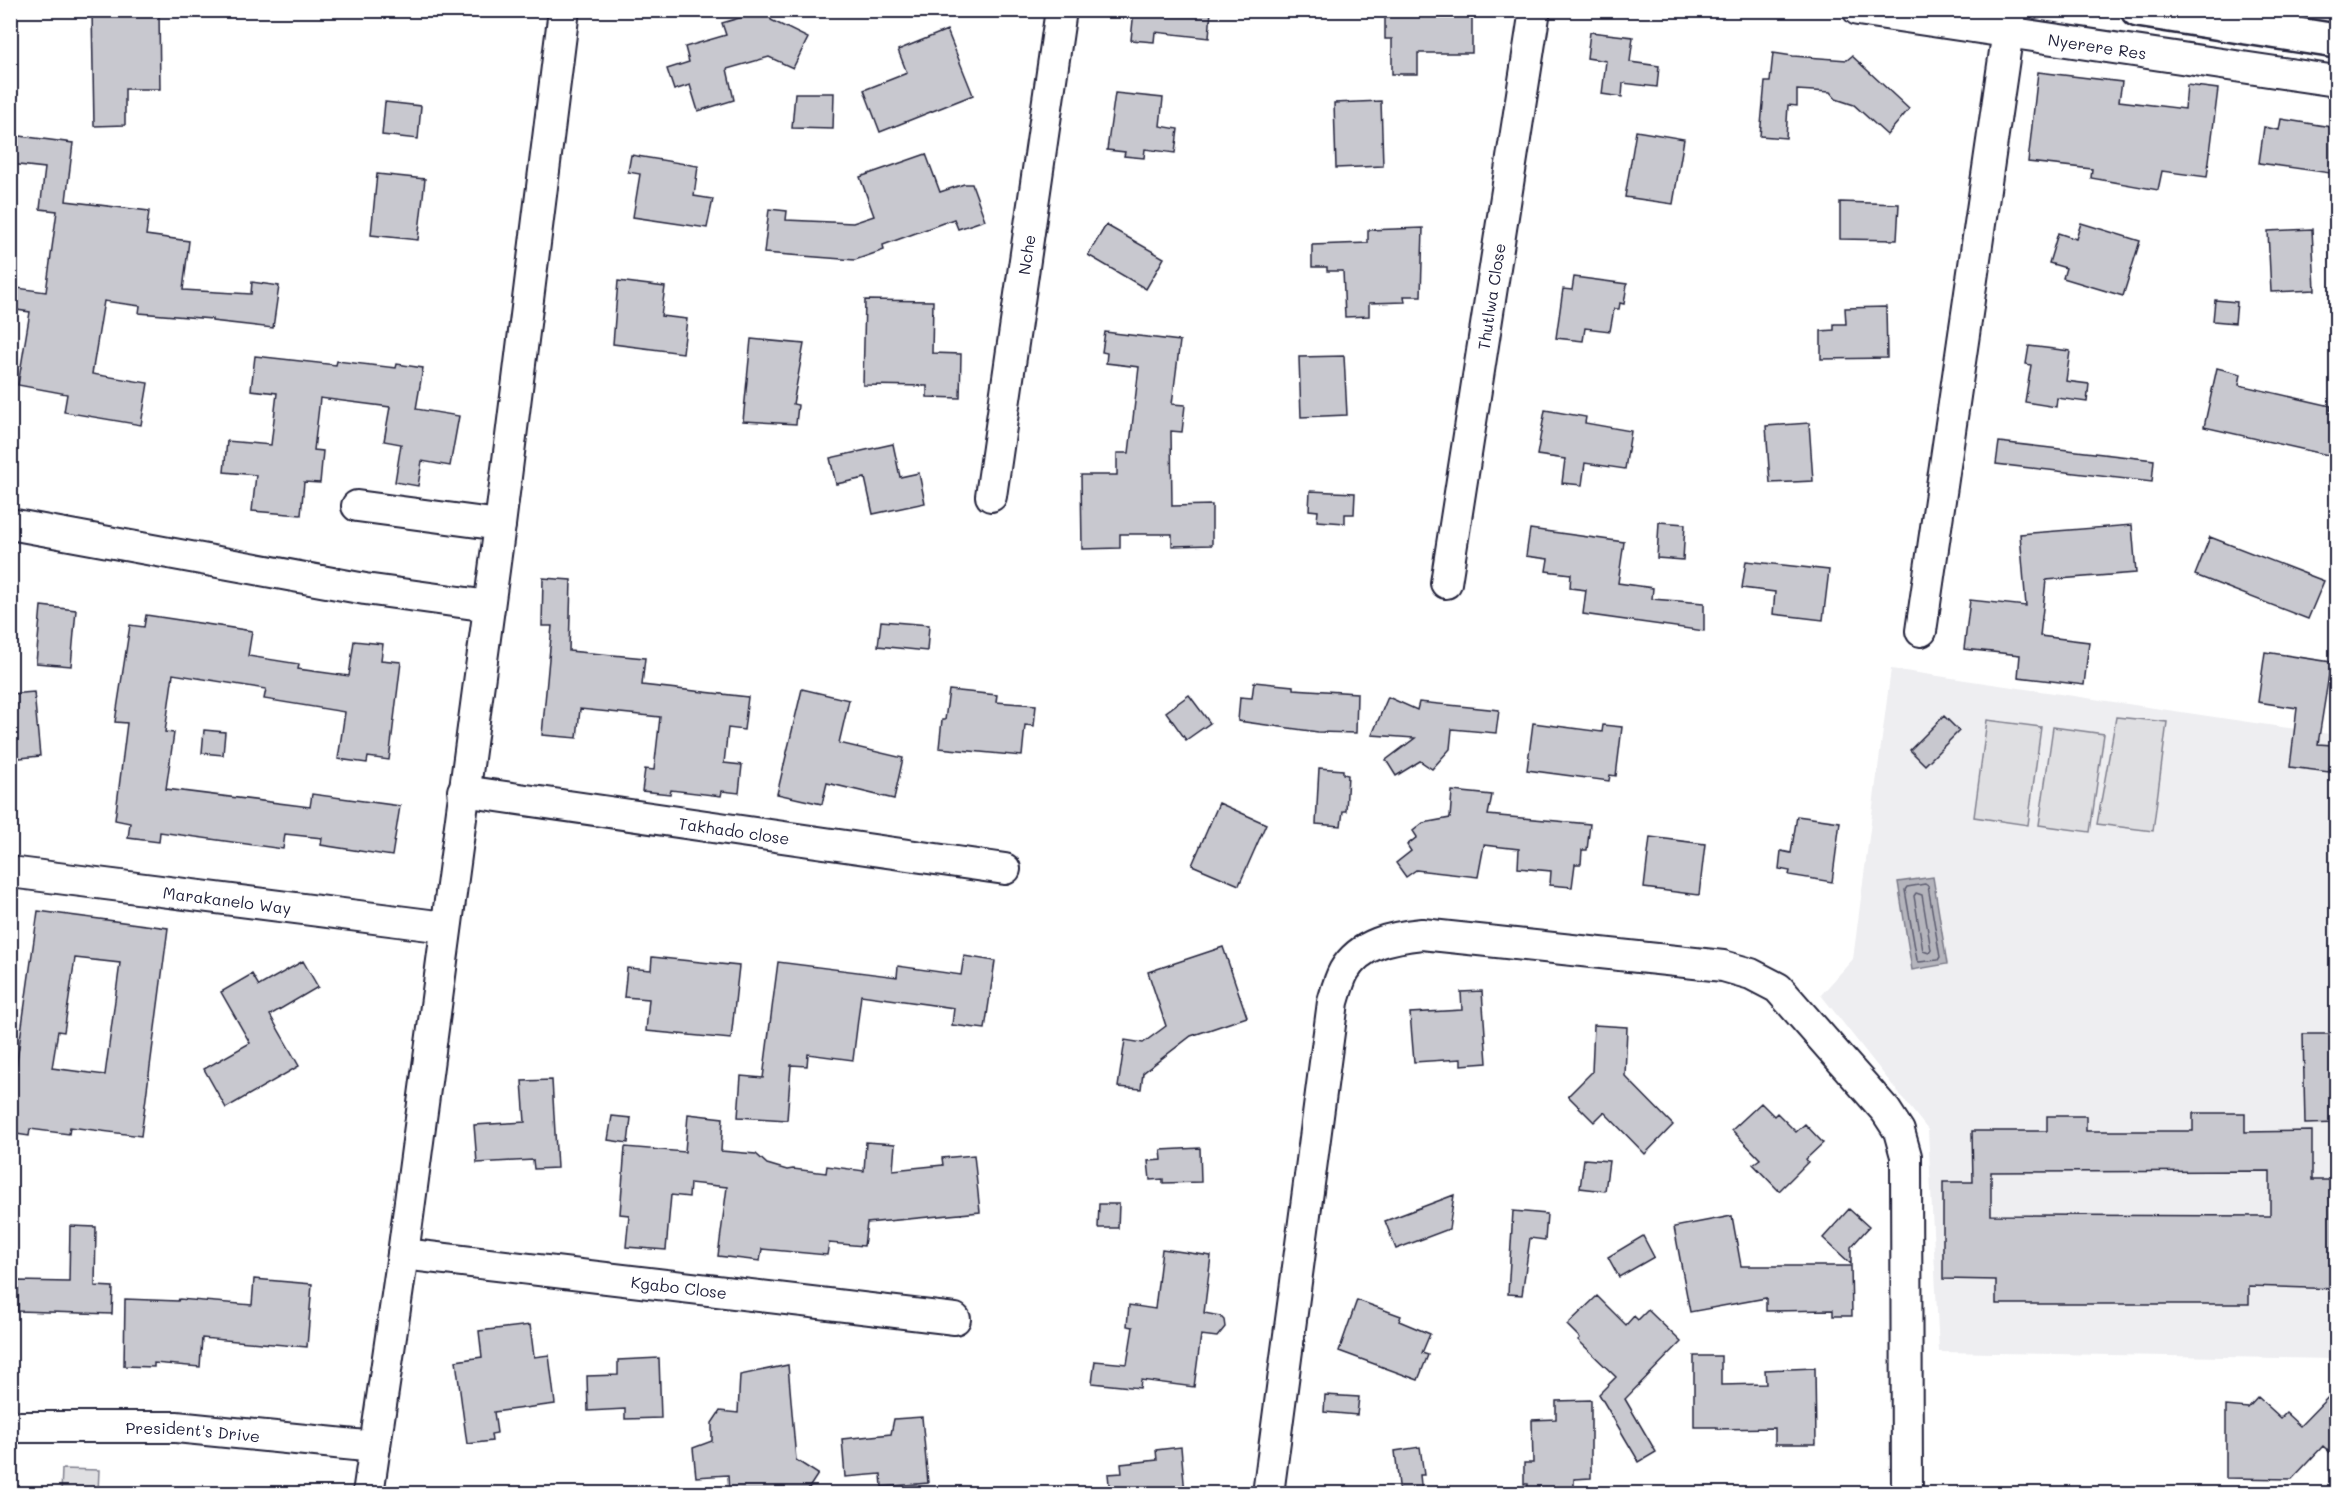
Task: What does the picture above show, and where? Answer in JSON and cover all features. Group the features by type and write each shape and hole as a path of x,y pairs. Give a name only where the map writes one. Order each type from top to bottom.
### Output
{"main road":[{"path":"2138,10 2337,41"}],"street":[{"path":"368,1494 403,1254 500,525 564,10"},
{"name":"Nche","path":"991,496 1061,10"},
{"name":"Thutlwa Close","path":"1446,583 1535,10"},
{"name":"Nyerere Res","path":"1858,10 2009,21 2337,81"},
{"path":"1921,631 2009,21"},
{"path":"357,506 500,525"},
{"path":"10,524 365,589 489,606"},
{"name":"Takhado close","path":"463,791 1005,869"},
{"name":"Marakanelo Way","path":"10,872 445,927"},
{"path":"1268,1494 1333,1002 1344,971 1360,952 1394,937 1422,934 1723,966 1750,974 1778,988 1870,1093 1899,1131 1905,1156 1907,1494"},
{"name":"Kgabo Close","path":"403,1254 955,1318"},
{"name":"President's Drive","path":"10,1427 176,1427 375,1448"}],"shaded area":[{"path":"1891,669 2336,735 2336,1359 1939,1352 1928,1130 1821,995 1853,959"},
{"path":"2116,717 2167,722 2153,831 2097,824"},
{"path":"1987,720 2041,727 2028,825 1974,817"},
{"path":"2053,727 2104,734 2090,832 2039,825"},
{"path":"62,1469 99,1470 98,1493 61,1493"}],"water":[{"path":"1933,877 1947,964 1912,970 1898,882"}],"building":[{"path":"92,10 159,10 160,89 125,89 125,125 94,126"},
{"path":"753,10 771,10 771,20 808,38 793,68 769,57 727,69 734,100 698,111 690,85 674,90 667,69 689,62 685,47 726,35 722,23 753,14"},
{"path":"1134,10 1211,10 1209,38 1155,32 1154,42 1131,40"},
{"path":"1391,10 1472,10 1472,53 1418,53 1418,74 1392,74 1392,39 1385,39 1385,13 1391,13"},
{"path":"947,30 973,95 880,132 864,90 907,73 898,50"},
{"path":"1590,32 1633,37 1630,62 1659,66 1657,87 1623,83 1622,97 1602,94 1606,61 1587,58"},
{"path":"1773,53 1847,60 1852,56 1909,109 1887,135 1854,105 1836,99 1830,92 1797,90 1797,106 1788,105 1786,138 1760,136 1765,82 1770,82"},
{"path":"2038,72 2122,82 2119,101 2185,109 2187,85 2218,89 2207,177 2162,171 2158,190 2091,178 2092,169 2028,162"},
{"path":"795,93 834,93 833,129 792,128"},
{"path":"1115,93 1163,98 1160,126 1178,129 1175,153 1145,149 1144,158 1124,156 1125,152 1107,150"},
{"path":"1381,101 1383,166 1336,168 1334,103"},
{"path":"385,102 421,106 418,139 382,135"},
{"path":"2281,119 2337,128 2337,174 2259,163 2264,127 2279,130"},
{"path":"1636,131 1684,139 1673,204 1625,197"},
{"path":"12,135 73,143 66,201 149,211 146,235 189,241 183,290 251,294 252,282 279,286 273,328 212,321 212,319 139,313 140,306 104,301 92,374 148,383 141,425 64,412 67,394 18,385 30,312 10,309 10,287 46,292 57,211 40,209 45,168 10,164"},
{"path":"926,154 940,192 964,184 972,184 985,220 958,229 954,219 883,245 884,250 855,260 764,253 769,209 787,211 786,220 853,223 874,216 860,177"},
{"path":"631,155 698,166 694,196 713,199 707,228 633,217 640,174 628,172"},
{"path":"377,174 425,179 418,240 371,235"},
{"path":"1840,202 1899,204 1897,240 1840,239"},
{"path":"2081,223 2140,241 2123,296 2063,278 2066,268 2049,263 2058,233 2076,239"},
{"path":"1106,225 1164,258 1146,289 1088,255"},
{"path":"1423,228 1421,296 1404,296 1405,302 1369,303 1369,316 1345,317 1343,271 1327,271 1327,267 1312,267 1312,245 1368,243 1368,230"},
{"path":"2312,229 2315,290 2271,292 2268,231"},
{"path":"1574,277 1627,284 1624,304 1620,303 1619,309 1614,309 1610,331 1585,328 1583,341 1556,338 1563,289 1572,290"},
{"path":"618,281 665,287 661,316 687,319 683,353 613,344"},
{"path":"865,300 933,301 932,353 961,354 960,398 927,397 927,386 863,385"},
{"path":"2215,300 2237,302 2235,323 2213,321"},
{"path":"1886,307 1887,358 1821,359 1821,331 1834,330 1834,324 1846,324 1845,308"},
{"path":"1105,332 1180,341 1172,404 1185,405 1182,432 1171,431 1172,506 1212,505 1212,545 1172,546 1172,534 1120,534 1120,548 1082,549 1081,475 1117,475 1117,453 1129,453 1139,367 1106,363 1107,353 1102,352"},
{"path":"751,339 804,344 793,404 798,405 796,424 743,421"},
{"path":"2029,346 2070,351 2066,381 2089,384 2087,402 2057,398 2056,407 2025,402 2031,365 2026,364"},
{"path":"255,356 336,365 337,361 396,368 397,364 423,368 416,409 459,416 450,466 422,461 418,486 395,482 401,444 384,441 390,407 320,398 314,450 323,451 320,483 304,482 301,515 252,511 256,475 224,472 227,441 271,445 277,393 251,390"},
{"path":"1344,356 1347,415 1301,417 1299,357"},
{"path":"2217,368 2241,374 2239,385 2331,406 2330,410 2337,412 2337,457 2204,427"},
{"path":"1545,410 1586,417 1585,423 1631,431 1625,469 1585,463 1582,485 1562,483 1565,459 1537,455"},
{"path":"1809,423 1813,481 1770,483 1766,426"},
{"path":"1999,442 2154,460 2152,482 1996,464"},
{"path":"893,444 900,477 919,473 925,503 873,514 865,478 836,484 830,458"},
{"path":"1310,491 1355,493 1354,514 1345,514 1345,523 1317,521 1318,511 1309,510"},
{"path":"1659,522 1685,524 1683,560 1657,558"},
{"path":"2132,525 2136,573 2046,580 2040,636 2089,642 2084,685 2018,677 2020,655 1964,649 1970,600 2026,606 2020,534"},
{"path":"1530,529 1624,542 1618,583 1653,588 1652,599 1704,603 1704,631 1583,614 1586,590 1570,588 1571,574 1546,571 1548,559 1526,556"},
{"path":"2210,537 2324,581 2308,619 2195,575"},
{"path":"1746,561 1829,570 1823,620 1773,614 1775,592 1742,588"},
{"path":"543,578 571,580 569,651 645,658 642,685 748,697 744,730 728,728 724,763 742,765 739,793 722,791 721,796 671,790 670,794 642,791 645,769 654,770 660,717 580,709 577,738 542,735 552,626 542,626"},
{"path":"41,606 76,610 71,666 36,663"},
{"path":"146,615 252,631 248,656 299,664 298,669 349,676 354,641 383,644 381,660 401,662 389,760 368,757 367,763 338,759 345,712 264,699 266,689 173,674 165,732 174,733 166,789 310,807 312,794 400,806 392,856 321,845 322,838 285,834 283,849 160,832 159,842 128,838 130,823 115,820 127,723 115,722 130,625 144,627"},
{"path":"881,621 929,625 927,651 878,646"},
{"path":"2265,652 2331,662 2318,744 2332,745 2329,772 2290,767 2297,708 2258,702"},
{"path":"1254,682 1293,686 1293,689 1357,693 1356,733 1318,732 1238,721 1240,697 1252,698"},
{"path":"802,689 849,700 839,743 903,758 894,799 827,783 822,804 777,794"},
{"path":"949,690 997,695 996,702 1036,705 1034,726 1025,725 1022,756 939,748 942,720 945,720"},
{"path":"34,692 40,756 10,759 10,694"},
{"path":"1189,695 1210,723 1186,740 1166,712"},
{"path":"1388,697 1417,710 1419,702 1499,710 1496,733 1452,729 1450,749 1432,769 1420,761 1396,776 1386,760 1415,738 1372,735"},
{"path":"1944,716 1959,731 1925,765 1910,750"},
{"path":"1533,723 1602,732 1603,725 1622,727 1616,776 1610,775 1609,781 1527,770"},
{"path":"204,730 225,732 223,755 202,753"},
{"path":"1319,768 1343,770 1343,774 1348,775 1346,811 1343,811 1341,826 1316,824"},
{"path":"1452,791 1492,795 1488,815 1590,824 1587,850 1582,850 1581,864 1575,864 1572,887 1550,885 1551,871 1518,868 1519,849 1484,845 1478,877 1416,870 1406,877 1396,863 1411,851 1407,845 1417,837 1413,831 1423,823 1450,818"},
{"path":"1219,803 1266,824 1239,885 1192,865"},
{"path":"1797,816 1840,822 1832,882 1789,875 1790,871 1779,869 1781,851 1791,853"},
{"path":"1650,837 1705,844 1699,895 1644,888"},
{"path":"38,911 168,928 141,1136 70,1127 69,1134 30,1129 29,1136 10,1133 10,1111","holes":["75,958 120,963 105,1075 52,1068 58,1031 64,1032"]},
{"path":"1223,947 1247,1017 1191,1036 1143,1073 1141,1089 1118,1087 1125,1040 1143,1043 1166,1026 1148,972"},
{"path":"964,956 995,961 985,1029 952,1025 954,1008 861,995 853,1060 808,1054 807,1066 791,1065 787,1120 738,1117 741,1076 763,1078 778,962 897,977 898,966 961,975"},
{"path":"652,957 739,966 731,1039 646,1031 649,999 624,997 627,968 651,970"},
{"path":"303,961 318,987 270,1015 299,1066 226,1108 204,1069 250,1043 221,992 252,974 259,986"},
{"path":"1482,991 1487,1063 1461,1065 1461,1059 1414,1062 1410,1013 1462,1010 1461,992"},
{"path":"1594,1025 1627,1027 1625,1076 1673,1125 1645,1154 1604,1112 1594,1122 1568,1096 1592,1072"},
{"path":"2303,1034 2337,1034 2337,1123 2305,1124"},
{"path":"552,1080 557,1168 534,1169 533,1160 477,1163 474,1125 525,1122 522,1081"},
{"path":"1761,1103 1774,1116 1777,1113 1796,1132 1805,1124 1823,1143 1779,1191 1753,1164 1760,1159 1732,1130"},
{"path":"2193,1113 2245,1113 2245,1132 2312,1131 2312,1180 2337,1180 2337,1289 2249,1286 2249,1304 1996,1304 1996,1280 1943,1279 1943,1182 1973,1182 1972,1131 2047,1131 2047,1116 2086,1116 2086,1131 2193,1131","holes":["2270,1171 2270,1216 1991,1215 1991,1172"]},
{"path":"688,1114 723,1118 721,1151 756,1154 767,1164 787,1170 826,1173 827,1166 864,1171 866,1142 895,1144 893,1170 943,1165 942,1158 974,1155 980,1212 867,1223 864,1246 829,1243 827,1255 762,1249 760,1261 718,1256 727,1187 690,1183 689,1197 671,1195 666,1250 626,1247 629,1215 620,1214 625,1147 685,1152"},
{"path":"612,1116 631,1118 628,1143 608,1140"},
{"path":"1200,1148 1201,1182 1163,1183 1163,1179 1150,1180 1148,1161 1162,1160 1161,1150"},
{"path":"1584,1159 1609,1161 1605,1191 1580,1188"},
{"path":"1454,1195 1449,1229 1396,1249 1385,1221"},
{"path":"1099,1204 1119,1204 1118,1228 1098,1228"},
{"path":"1849,1209 1869,1227 1851,1247 1851,1264 1823,1238"},
{"path":"1513,1211 1547,1214 1545,1240 1530,1238 1522,1295 1508,1294"},
{"path":"1732,1216 1741,1266 1851,1266 1852,1316 1833,1316 1833,1310 1766,1311 1766,1298 1690,1312 1674,1227"},
{"path":"70,1226 96,1227 95,1286 113,1287 112,1314 18,1311 18,1281 69,1282"},
{"path":"1643,1236 1654,1257 1619,1277 1608,1257"},
{"path":"1162,1249 1211,1256 1204,1313 1220,1316 1224,1320 1225,1327 1217,1337 1201,1335 1194,1387 1141,1380 1140,1388 1092,1383 1095,1361 1127,1364 1133,1327 1127,1326 1129,1305 1155,1309"},
{"path":"254,1279 312,1284 307,1347 202,1338 200,1367 154,1363 154,1367 124,1366 125,1299 178,1301 179,1299 252,1305"},
{"path":"1597,1296 1626,1325 1634,1316 1638,1320 1648,1310 1681,1342 1625,1399 1656,1452 1639,1462 1599,1394 1616,1377 1578,1340 1580,1338 1567,1325"},
{"path":"1357,1300 1401,1316 1399,1321 1430,1334 1422,1353 1428,1355 1418,1380 1339,1351"},
{"path":"530,1325 534,1357 549,1355 555,1404 494,1412 497,1433 491,1434 492,1441 467,1444 456,1361 482,1357 479,1331"},
{"path":"1694,1356 1721,1356 1721,1385 1766,1384 1765,1370 1815,1368 1816,1444 1775,1444 1775,1428 1694,1427"},
{"path":"659,1358 661,1418 625,1419 625,1409 588,1411 587,1376 618,1375 618,1360"},
{"path":"788,1365 796,1460 818,1474 805,1494 729,1494 728,1475 696,1477 693,1448 712,1441 712,1423 720,1411 738,1413 740,1375"},
{"path":"2337,1388 2337,1459 2323,1446 2292,1479 2226,1478 2226,1406 2248,1408 2258,1397 2281,1418 2286,1413 2300,1426"},
{"path":"1325,1395 1359,1397 1357,1415 1324,1412"},
{"path":"1591,1400 1591,1478 1574,1479 1574,1494 1528,1494 1528,1484 1524,1484 1524,1463 1533,1463 1532,1420 1556,1419 1556,1401"},
{"path":"922,1417 928,1483 882,1487 881,1474 845,1477 842,1439 891,1434 894,1419"},
{"path":"1181,1447 1185,1494 1110,1494 1108,1474 1122,1473 1121,1464 1157,1460 1156,1450"},
{"path":"1420,1447 1424,1475 1420,1475 1422,1494 1400,1494 1395,1451"}]}
